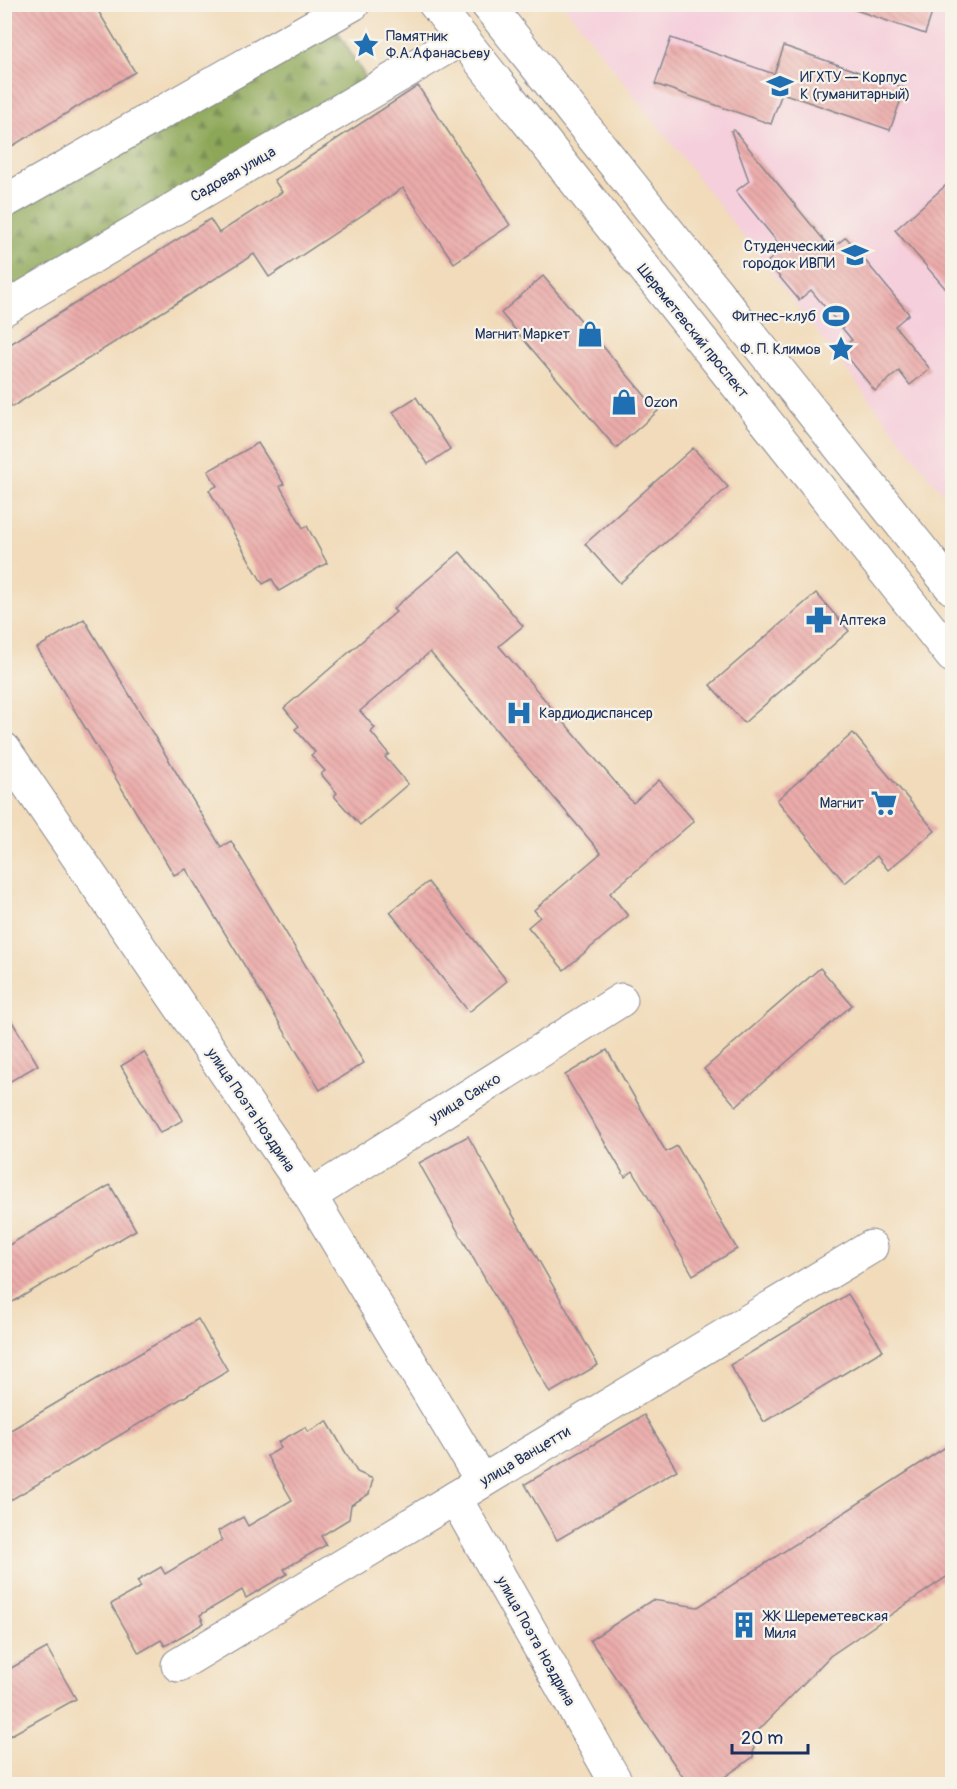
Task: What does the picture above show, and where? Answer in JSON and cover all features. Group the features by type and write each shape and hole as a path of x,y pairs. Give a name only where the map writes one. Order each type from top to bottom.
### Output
{"street":[{"path":"4,202 353,4"},
{"name":"Шереметевский проспект","path":"435,4 460,39 952,656"},
{"path":"487,4 952,588"},
{"name":"Садовая улица","path":"4,309 460,39"},
{"name":"улица Поэта Ноздрина","path":"4,748 310,1196 469,1490 617,1785"},
{"name":"улица Сакко","path":"310,1196 621,1000"},
{"name":"улица Ванцетти","path":"178,1665 871,1247"}],"shaded area":[{"name":"Студенческий городок ИВПИ","path":"564,5 952,5 952,506"}],"green space":[{"path":"335,27 369,83 5,295 4,213"}],"building":[{"path":"4,4 94,4 135,72 4,151"},
{"path":"851,4 935,4 925,34 850,8"},
{"name":"ИГХТУ — Корпус К (гуманитарный)","path":"671,38 774,74 784,46 905,88 890,130 782,93 771,124 655,84"},
{"path":"418,86 510,225 454,263 403,188 269,277 254,254 12,407 4,395 4,348 210,219 219,233 282,192 274,180"},
{"path":"734,130 831,249 846,237 909,314 895,326 930,369 910,385 899,371 875,391 841,349 852,340 811,290 799,300 767,262 783,249 736,191 749,181 731,131"},
{"path":"952,180 952,296 895,230"},
{"path":"543,276 658,411 616,448 501,313"},
{"path":"416,397 450,449 428,464 393,412"},
{"path":"258,443 284,484 280,486 303,528 307,526 327,563 279,591 272,579 263,584 209,490 217,486 208,471"},
{"path":"693,448 728,487 620,583 585,544"},
{"path":"460,552 523,626 499,646 633,803 659,780 694,821 610,893 628,916 564,970 528,927 540,917 534,910 601,853 430,652 360,711 375,728 371,732 389,754 385,757 408,784 360,825 334,796 337,793 321,774 325,771 311,755 315,752 295,729 299,726 284,708 396,612 393,609"},
{"path":"816,593 849,631 744,723 710,685"},
{"path":"84,619 221,847 231,841 364,1063 320,1090 186,869 174,875 37,648"},
{"path":"853,733 935,831 888,870 877,856 845,883 777,800"},
{"path":"428,882 507,981 469,1012 390,912"},
{"path":"820,968 852,1005 736,1106 704,1069"},
{"path":"4,1008 38,1065 4,1085"},
{"path":"607,1050 666,1152 677,1146 737,1249 693,1275 633,1171 625,1177 565,1075"},
{"path":"144,1052 183,1120 160,1133 121,1066"},
{"path":"468,1136 598,1365 550,1393 419,1163"},
{"path":"110,1185 136,1230 4,1307 4,1248"},
{"path":"848,1294 883,1350 764,1422 730,1365"},
{"path":"198,1319 228,1371 4,1504 4,1434"},
{"path":"644,1415 677,1470 557,1540 525,1484"},
{"path":"327,1421 357,1472 373,1479 369,1494 351,1505 349,1519 321,1536 326,1545 284,1569 287,1574 246,1598 242,1590 200,1615 204,1623 165,1646 161,1640 139,1653 111,1604 141,1587 137,1581 161,1567 165,1574 222,1540 218,1531 243,1517 248,1526 292,1500 267,1456 281,1448 278,1442 305,1427 308,1432"},
{"name":"ЖК Шереметевская Миля","path":"952,1443 952,1573 830,1656 755,1734 753,1757 713,1785 687,1783 590,1640 652,1600 698,1607"},
{"path":"47,1648 76,1699 4,1739 4,1672"}],"place":[{"name":"Памятник Ф.А.Афанасьеву","path":"366,45"},
{"name":"ИГХТУ — Корпус К (гуманитарный)","path":"780,86"},
{"name":"Студенческий городок ИВПИ","path":"855,255"},
{"name":"Фитнес-клуб","path":"836,316"},
{"name":"Магнит Маркет","path":"590,334"},
{"name":"Ф. П. Климов","path":"841,349"},
{"name":"Ozon","path":"624,402"},
{"name":"Аптека","path":"819,620"},
{"name":"Кардиодиспансер","path":"519,713"},
{"name":"Магнит","path":"884,803"},
{"name":"ЖК Шереметевская Миля","path":"744,1625"}]}
